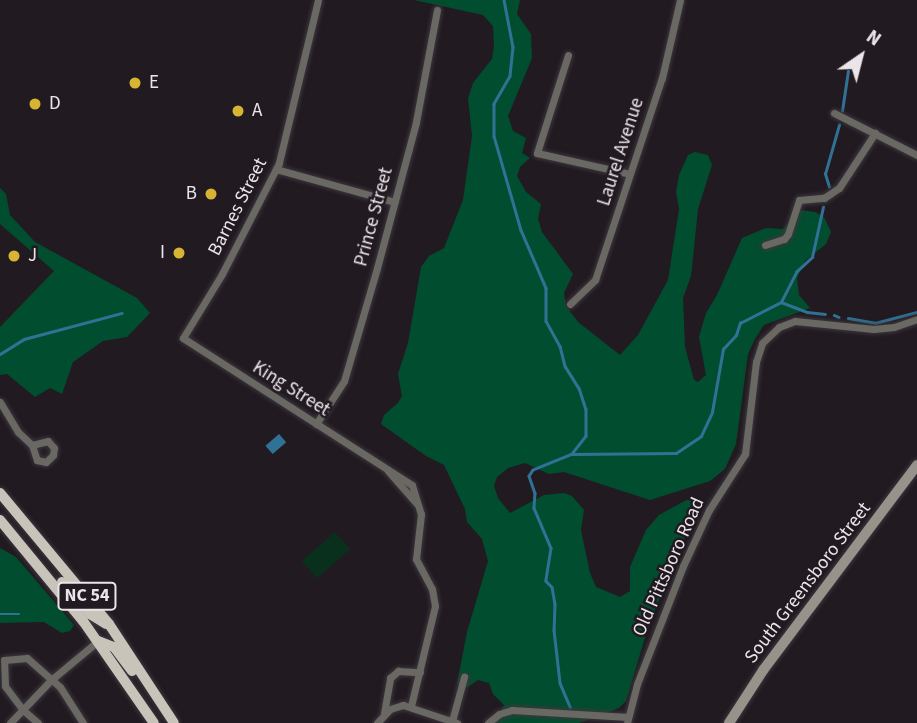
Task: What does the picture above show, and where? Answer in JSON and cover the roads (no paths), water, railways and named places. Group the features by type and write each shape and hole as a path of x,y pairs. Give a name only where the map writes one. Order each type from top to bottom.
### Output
{"highway":[{"name":"NC 54","path":"0,493 108,624 174,723"},
{"name":"NC 54","path":"0,520 98,641 154,723"},
{"path":"11,531 43,558 90,614 108,624"},
{"path":"98,641 114,647 164,707"}],"main road":[{"name":"South Greensboro Street","path":"729,723 764,669 917,465"}],"street":[{"name":"Barnes Street","path":"184,338 276,169 318,0"},
{"name":"Laurel Avenue","path":"570,304 595,280 662,78 680,0"},
{"name":"Prince Street","path":"316,424 344,381 415,122 437,10"},
{"path":"568,55 537,153 630,174"},
{"path":"834,114 917,155"},
{"path":"765,245 784,239 788,234 799,200 824,198 839,188 875,133"},
{"path":"276,169 395,201"},
{"name":"Old Pittsboro Road","path":"628,720 637,684 683,566 709,510 745,454 756,362 762,343 779,327 795,321 874,329 894,327 917,318"},
{"name":"King Street","path":"184,338 383,465 420,507 416,559 432,589 435,606 420,672"},
{"path":"0,402 18,432 32,445"},
{"path":"10,723 51,680 98,641"},
{"path":"38,723 23,710 5,686 4,660 27,658 51,680 83,723"},
{"path":"377,723 384,713 390,678 398,671 420,672 411,706"},
{"path":"384,713 396,707 411,706 454,722 464,677"},
{"path":"488,723 499,714 512,710 628,720"}],"water":[{"path":"279,434 286,442 273,454 265,446"}],"waterway":[{"path":"504,0 513,47 510,76 494,104 494,136 521,230 546,288 546,321 560,346 565,366 579,388 586,409 586,436 572,454 533,470 529,476 535,493 534,508 551,548 546,581 552,587 555,604 554,630 560,683 570,707"},
{"path":"842,111 848,71"},
{"path":"829,187 825,174 839,125"},
{"path":"573,454 676,453 701,436 712,412 723,349 736,335 740,323 781,302 796,272 812,257 823,207"},
{"path":"781,302 807,312 825,314"},
{"path":"848,318 875,323 917,312"},
{"path":"0,354 24,339 122,313"},
{"path":"834,315 839,317"},
{"path":"0,614 19,614"}],"place":[{"name":"E","path":"135,83"},
{"name":"D","path":"35,104"},
{"name":"A","path":"238,111"},
{"name":"B","path":"211,194"},
{"name":"I","path":"179,253"},
{"name":"J","path":"14,256"}]}
